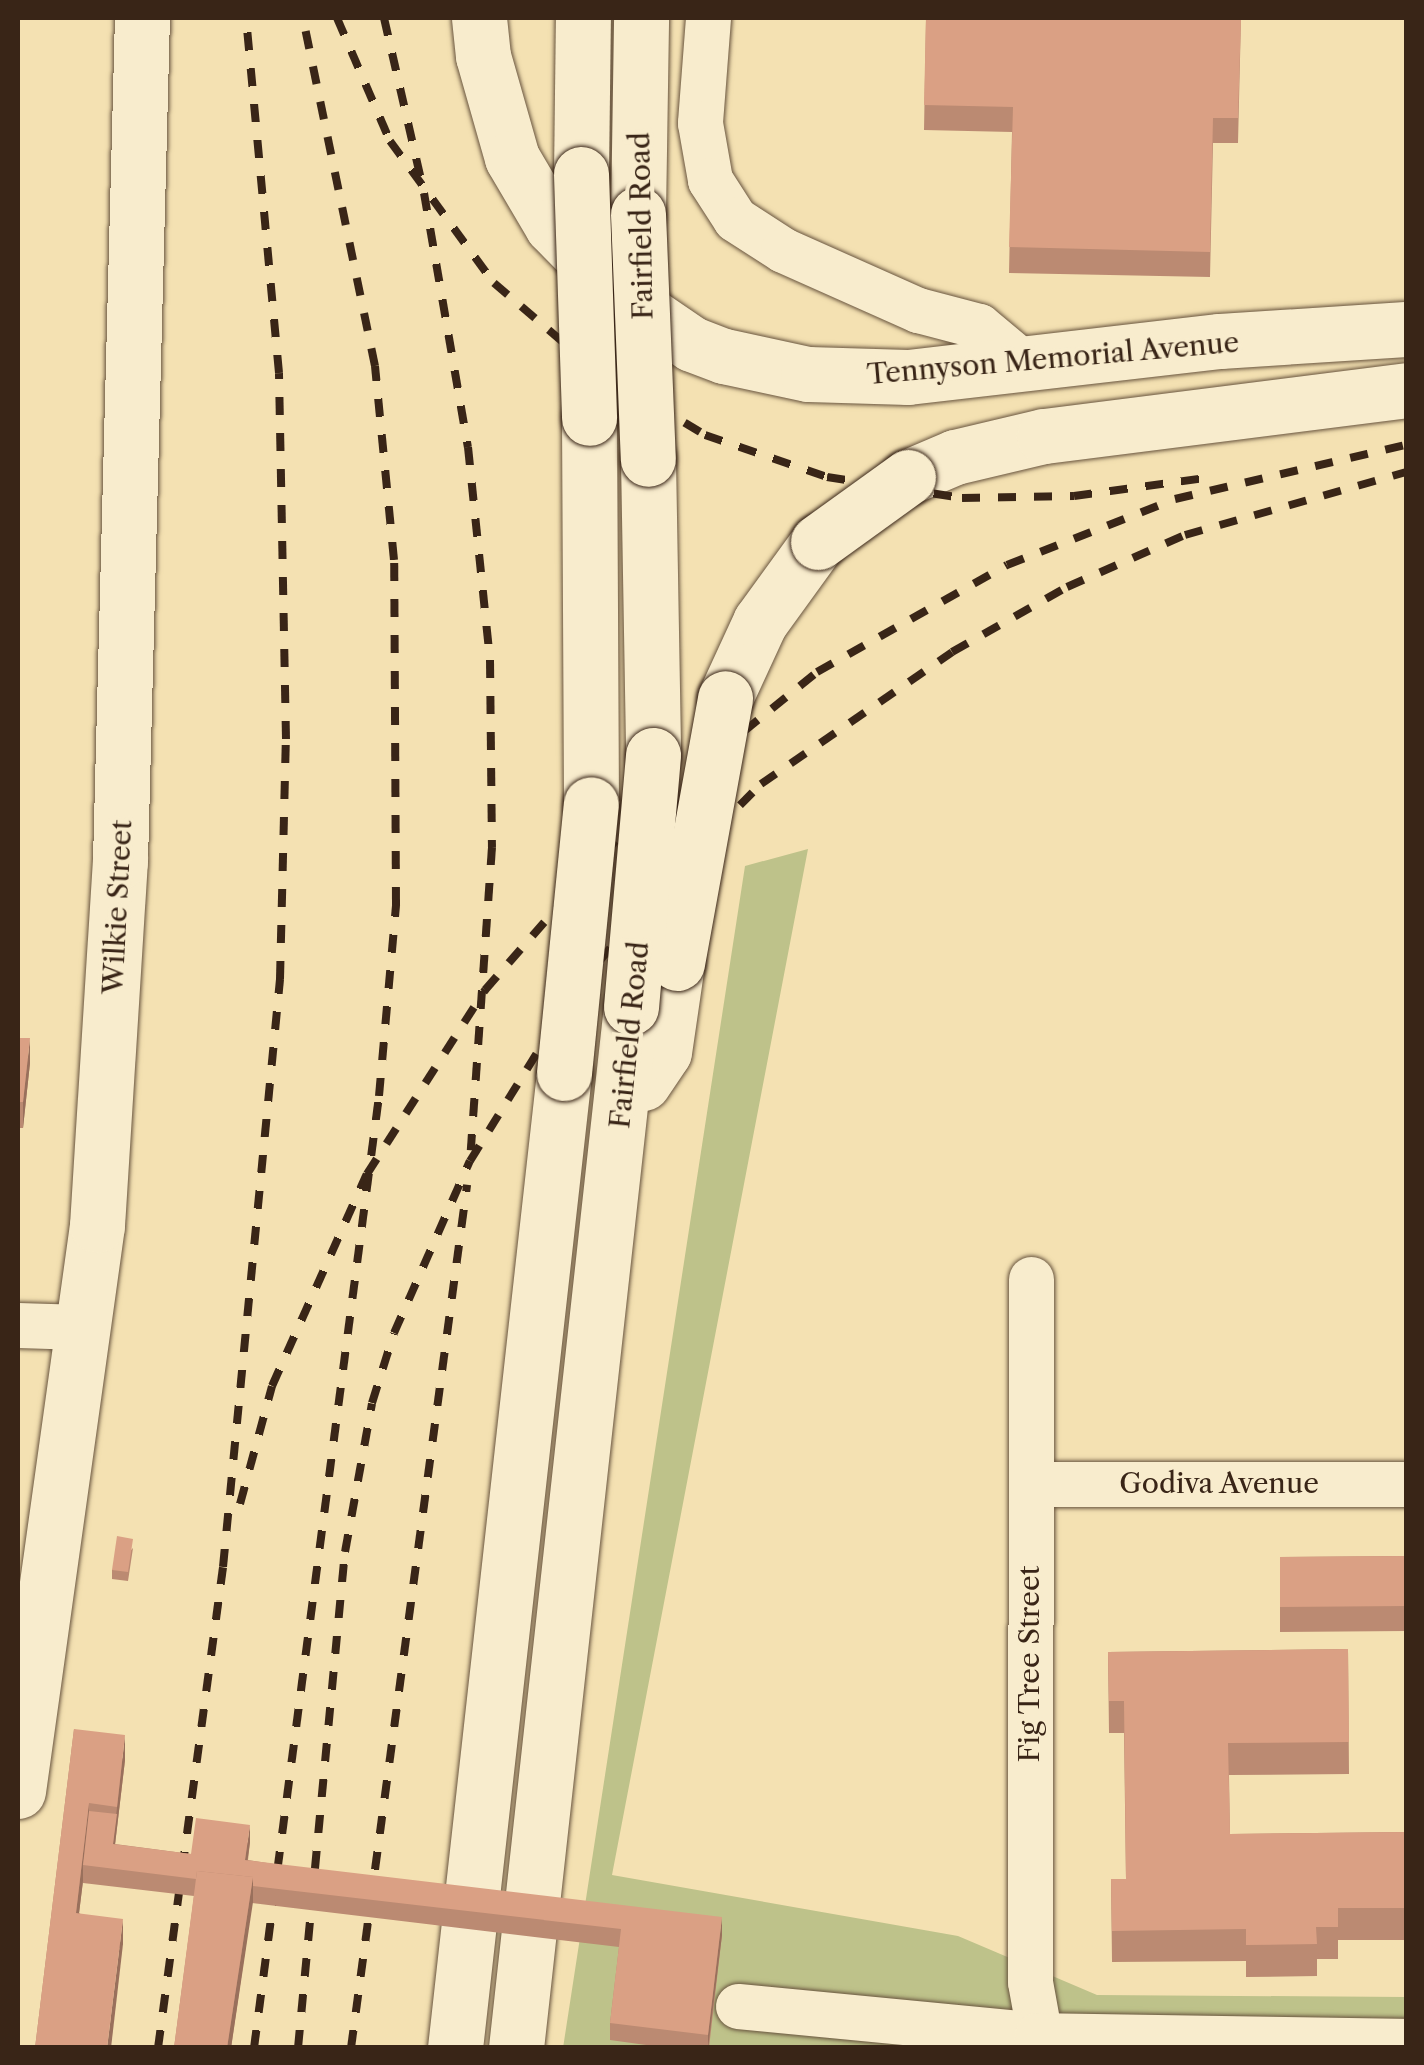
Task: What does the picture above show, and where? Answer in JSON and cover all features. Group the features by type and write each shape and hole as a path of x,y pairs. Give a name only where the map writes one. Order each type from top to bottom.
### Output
{"main road":[{"name":"Wilkie Street","path":"18,1791 97,1225 120,861 142,18"},
{"name":"Tennyson Memorial Avenue","path":"479,18 495,108 531,194 588,264 662,326 724,356 808,374 908,377 1220,341 1406,328"},
{"name":"Fairfield Road","path":"455,2048 591,804 582,174 584,18"},
{"name":"Fairfield Road","path":"516,2048 622,1114 653,755 648,458 638,214 641,18"},
{"path":"622,1114 664,1052 726,698 760,622 818,542 908,477 954,457 1044,436 1406,390"}],"street":[{"path":"708,18 700,123 710,180 735,219 782,250 918,310 979,326 1027,366"},
{"name":"Fig Tree Street","path":"1032,1279 1030,1982 1040,2041"},
{"path":"18,1324 82,1327"},
{"name":"Godiva Avenue","path":"1032,1484 1406,1484"},
{"path":"738,2006 1040,2041 1406,2041"}],"green space":[{"path":"808,849 612,1875 958,1936 1097,1995 1406,1997 1406,2047 563,2048 745,866"}],"building":[{"path":"926,18 1241,18 1238,118 1213,118 1210,252 1009,247 1013,107 924,105"},
{"path":"18,1038 30,1038 23,1102 18,1102"},
{"path":"117,1536 133,1539 128,1572 112,1570"},
{"path":"1406,1556 1406,1606 1280,1607 1280,1557"},
{"path":"1348,1649 1349,1742 1228,1743 1230,1834 1406,1832 1406,1908 1338,1908 1338,1927 1316,1927 1317,1944 1246,1945 1246,1929 1112,1931 1111,1879 1126,1879 1124,1701 1109,1701 1108,1652"},
{"path":"74,1729 125,1735 117,1807 89,1803 76,1913 123,1919 107,2048 35,2048"},
{"path":"89,1811 117,1814 113,1844 191,1854 196,1818 250,1825 245,1860 722,1917 708,2035 610,2023 621,1929 253,1886 253,1877 197,1871 196,1879 83,1865"},
{"path":"197,1871 253,1877 227,2048 174,2048"}],"railway":[{"path":"158,2048 223,1567 280,979 286,739 279,373 246,18"},
{"path":"254,2048 379,1096 396,905 394,560 375,366 303,18"},
{"path":"337,18 390,141 494,283 592,367 705,435 827,477 962,498 1074,496 1212,477"},
{"path":"384,18 424,193 468,447 490,660 492,847 471,1150"},
{"path":"240,1504 272,1386 367,1174 485,990 632,822 817,672 1007,565 1175,499 1406,445"},
{"path":"298,2048 345,1552 372,1403 394,1333 470,1161 576,990 664,882 761,784 952,652 1067,587 1185,535 1406,472"},
{"path":"351,2048 467,1185"}]}
